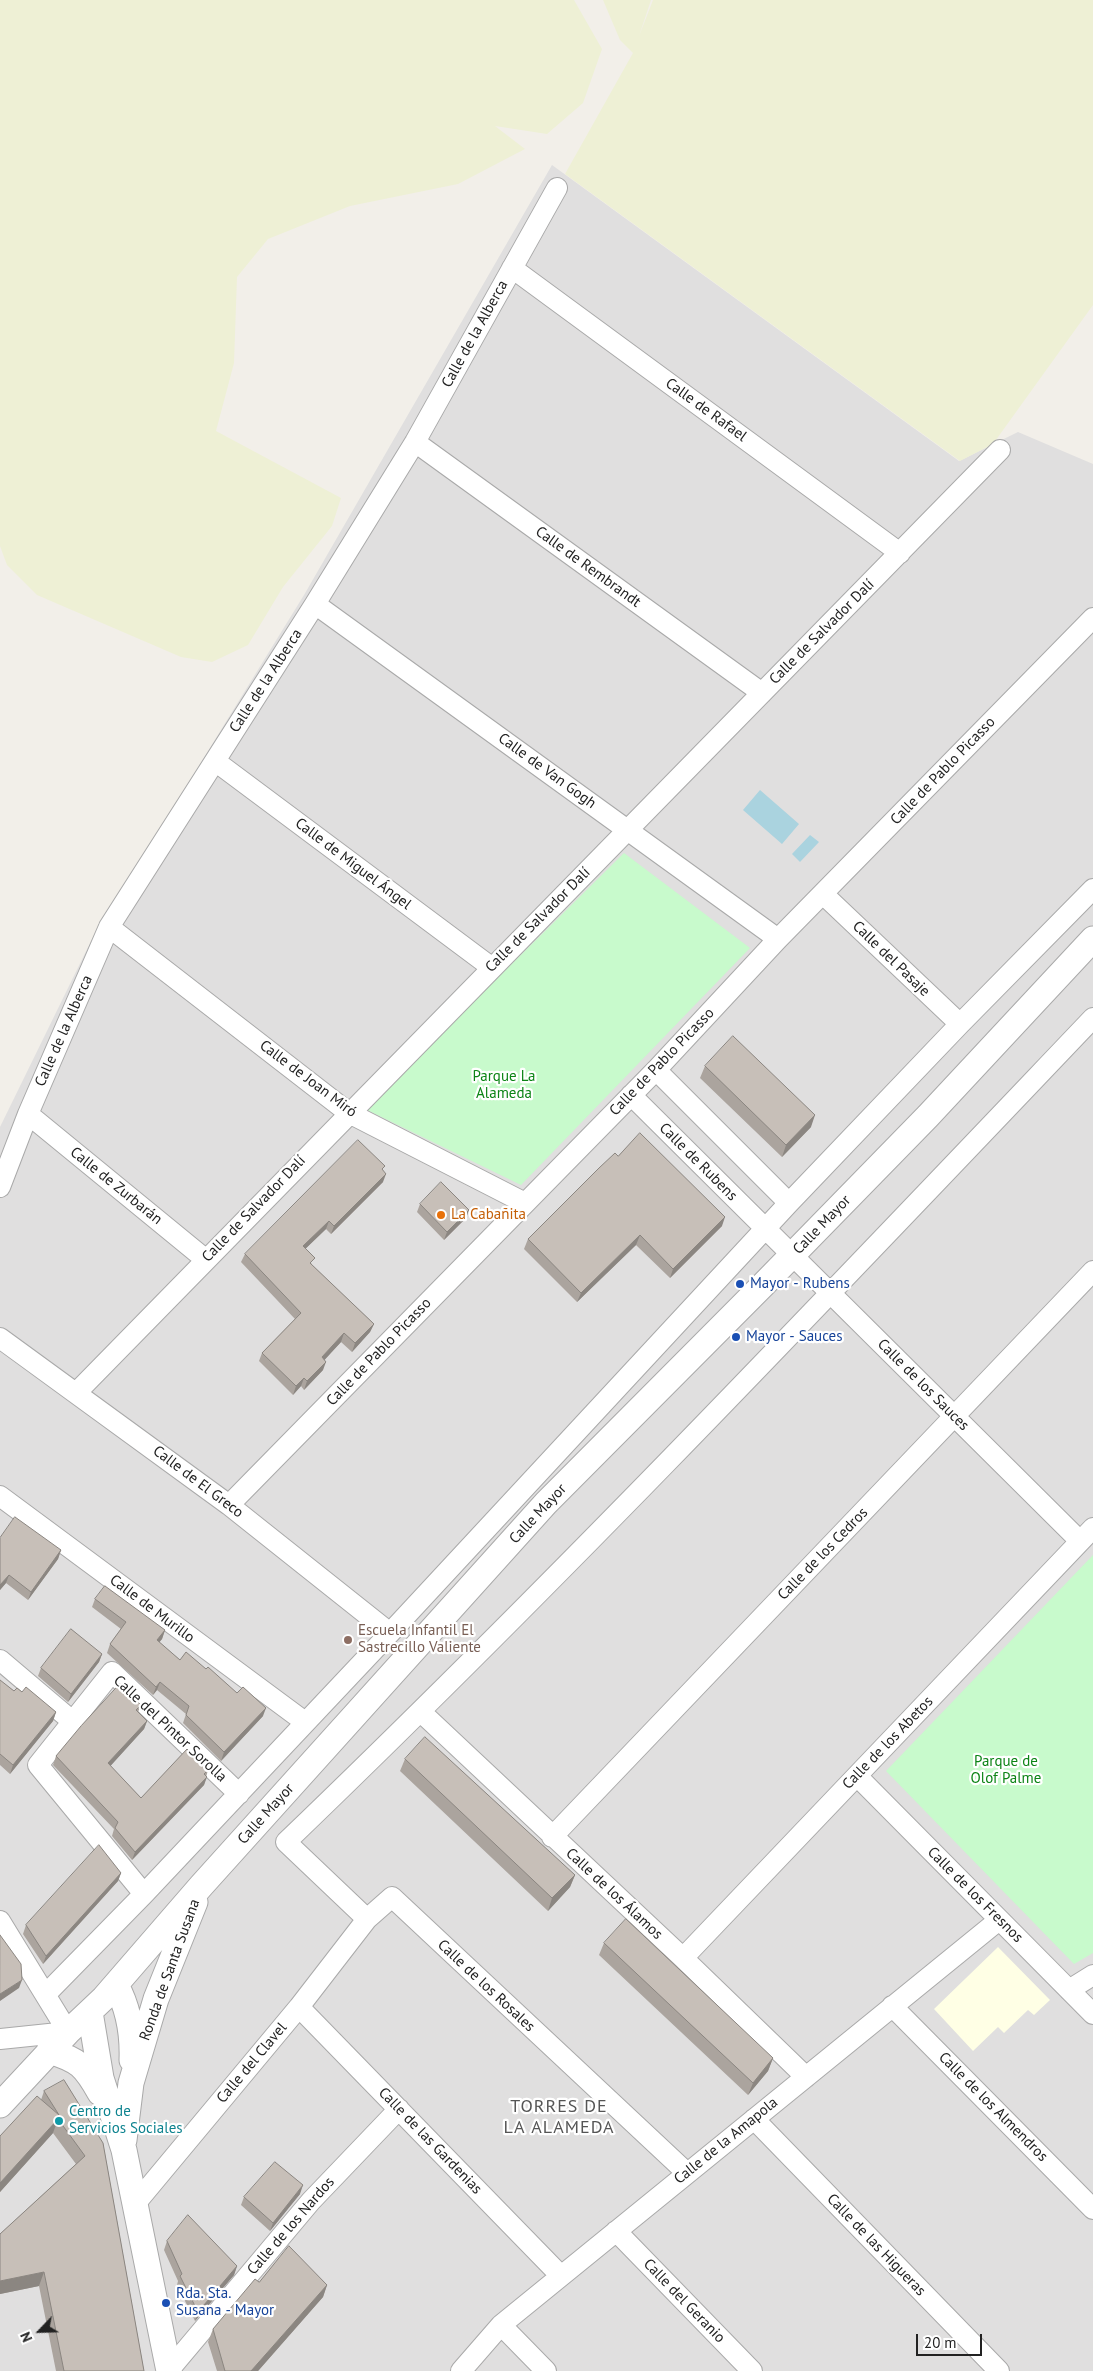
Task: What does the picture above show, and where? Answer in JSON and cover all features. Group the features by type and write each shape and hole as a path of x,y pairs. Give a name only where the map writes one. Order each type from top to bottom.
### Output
{"street":[{"name":"Calle de la Alberca","path":"0,1186 28,1114 109,927 315,604 415,442 557,188"},
{"name":"Calle de Rafael","path":"512,268 900,553"},
{"name":"Calle de Rembrandt","path":"415,442 762,693"},
{"name":"Calle de Salvador Dalí","path":"77,1392 348,1113 1000,450"},
{"name":"Calle de Van Gogh","path":"315,604 778,939"},
{"name":"Calle de Pablo Picasso","path":"229,1505 656,1070 778,939 1093,618"},
{"name":"Calle de Miguel Ángel","path":"214,761 492,967"},
{"name":"Calle Mayor","path":"46,1994 239,1794 789,1203 960,1024 1093,889"},
{"name":"Calle del Pasaje","path":"823,894 960,1024"},
{"name":"Calle de Joan Miró","path":"109,927 348,1113 525,1203"},
{"name":"Calle Mayor","path":"0,2105 49,2051 116,1985 202,1886 546,1503 792,1256 928,1116 985,1052 1093,939"},
{"path":"367,1919 286,1842 421,1712 830,1293 1093,1018"},
{"path":"656,1070 789,1203"},
{"name":"Calle de Rubens","path":"631,1095 765,1229"},
{"name":"Calle de Zurbarán","path":"28,1114 205,1259"},
{"name":"Calle de los Sauces","path":"765,1229 954,1416 1087,1535"},
{"name":"Calle de los Cedros","path":"552,1836 1093,1271"},
{"name":"Calle de El Greco","path":"0,1338 77,1392 229,1505 390,1633"},
{"name":"Calle de Murillo","path":"0,1496 305,1722"},
{"name":"Calle de los Abetos","path":"683,1958 1087,1535"},
{"path":"0,1660 72,1721"},
{"name":"Calle del Pintor Sorolla","path":"144,1894 38,1764 112,1672 239,1794"},
{"name":"Calle de los Álamos","path":"421,1712 683,1958 806,2077"},
{"name":"Calle de los Fresnos","path":"857,1776 1093,2014"},
{"name":"Ronda de Santa Susana","path":"131,2083 156,1999 202,1886"},
{"name":"Calle de los Rosales","path":"367,1919 392,1897 687,2173"},
{"name":"Calle del Clavel","path":"135,2204 299,2007 367,1919"},
{"name":"Calle de la Amapola","path":"461,2371 501,2325 999,1920"},
{"path":"0,1921 68,2032 0,2039"},
{"path":"1069,1990 1093,1975"},
{"name":"Ronda de Santa Susana","path":"116,1985 126,2004 132,2044 131,2083 124,2150"},
{"name":"Calle de los Almendros","path":"892,2006 1090,2201"},
{"name":"Calle de las Gardenias","path":"299,2007 561,2276"},
{"name":"Ronda de Santa Susana","path":"90,2012 101,2078 124,2150 169,2371"},
{"name":"Ronda de Santa Susana","path":"49,2051 72,2058 88,2071 113,2116"},
{"name":"Calle de los Nardos","path":"169,2371 311,2201 399,2109"},
{"name":"Calle de las Higueras","path":"754,2119 999,2371"},
{"name":"Calle del Geranio","path":"616,2231 752,2371"},
{"path":"501,2325 546,2371"}],"shaded area":[{"path":"0,0 574,0 602,49 583,103 547,134 495,126 525,149 458,184 350,206 268,239 237,277 234,363 216,431 341,498 332,526 283,587 248,645 212,662 181,657 37,595 7,565 0,546"},
{"path":"603,0 651,0 639,36 653,0 1093,0 1093,305 993,444 960,461 565,174 633,53 620,40"},
{"path":"552,165 959,461 1018,432 1093,464 1093,2371 0,2371 0,1127 91,941 304,595"},
{"path":"998,1947 1050,2000 1034,2015 1028,2010 1004,2033 998,2027 973,2051 934,2009"}],"green space":[{"name":"Parque La Alameda","path":"624,853 750,948 521,1185 365,1109"},
{"name":"Parque de Olof Palme","path":"1093,1555 1093,1953 1074,1964 886,1771"}],"water":[{"path":"760,790 799,824 782,844 743,810"},
{"path":"810,835 819,842 800,862 792,854"}],"building":[{"path":"733,1036 815,1115 786,1145 705,1066"},
{"path":"640,1133 725,1217 673,1269 640,1235 581,1293 528,1239 599,1168 615,1153 618,1156"},
{"path":"358,1140 385,1166 382,1169 386,1174 334,1226 329,1221 303,1246 315,1258 310,1263 374,1324 355,1343 344,1333 322,1357 326,1362 307,1381 304,1378 296,1386 262,1353 301,1313 245,1254"},
{"name":"La Cabañita","path":"441,1182 469,1210 447,1232 420,1204"},
{"path":"15,1517 61,1550 31,1592 9,1575 0,1585 0,1538"},
{"path":"105,1586 165,1630 157,1640 180,1660 186,1652 206,1669 208,1667 237,1693 243,1687 266,1708 224,1752 186,1715 189,1706 160,1682 156,1687 110,1644 126,1622 95,1599"},
{"path":"71,1629 102,1654 71,1694 41,1668"},
{"path":"0,1680 14,1691 17,1688 22,1692 26,1687 56,1712 13,1765 0,1754"},
{"path":"120,1684 141,1705 136,1710 147,1721 108,1763 141,1798 187,1749 208,1770 204,1774 207,1777 135,1852 115,1828 118,1822 56,1756"},
{"path":"425,1737 575,1875 552,1898 405,1759"},
{"path":"99,1845 121,1873 46,1956 26,1925"},
{"path":"626,1919 773,2058 753,2083 604,1943"},
{"path":"0,1935 21,1964 22,1980 0,1994"},
{"path":"64,2080 103,2143 144,2371 64,2371 44,2272 0,2281 0,2234 85,2156 58,2119 0,2183 0,2136 37,2096 59,2115 44,2091"},
{"path":"275,2162 303,2185 273,2223 244,2197"},
{"path":"188,2215 237,2266 198,2312 180,2276 182,2274 167,2241"},
{"path":"289,2246 327,2285 251,2371 225,2371 213,2329 255,2279 259,2282"}],"place":[{"name":"La Cabañita","path":"441,1215"},
{"name":"Mayor - Rubens","path":"740,1284"},
{"name":"Mayor - Sauces","path":"736,1337"},
{"name":"Escuela Infantil El Sastrecillo Valiente","path":"348,1640"},
{"name":"Centro de Servicios Sociales","path":"59,2121"},
{"name":"Rda. Sta. Susana - Mayor","path":"166,2303"}],"district":[{"name":"TORRES DE LA ALAMEDA","path":"559,2117"}]}
